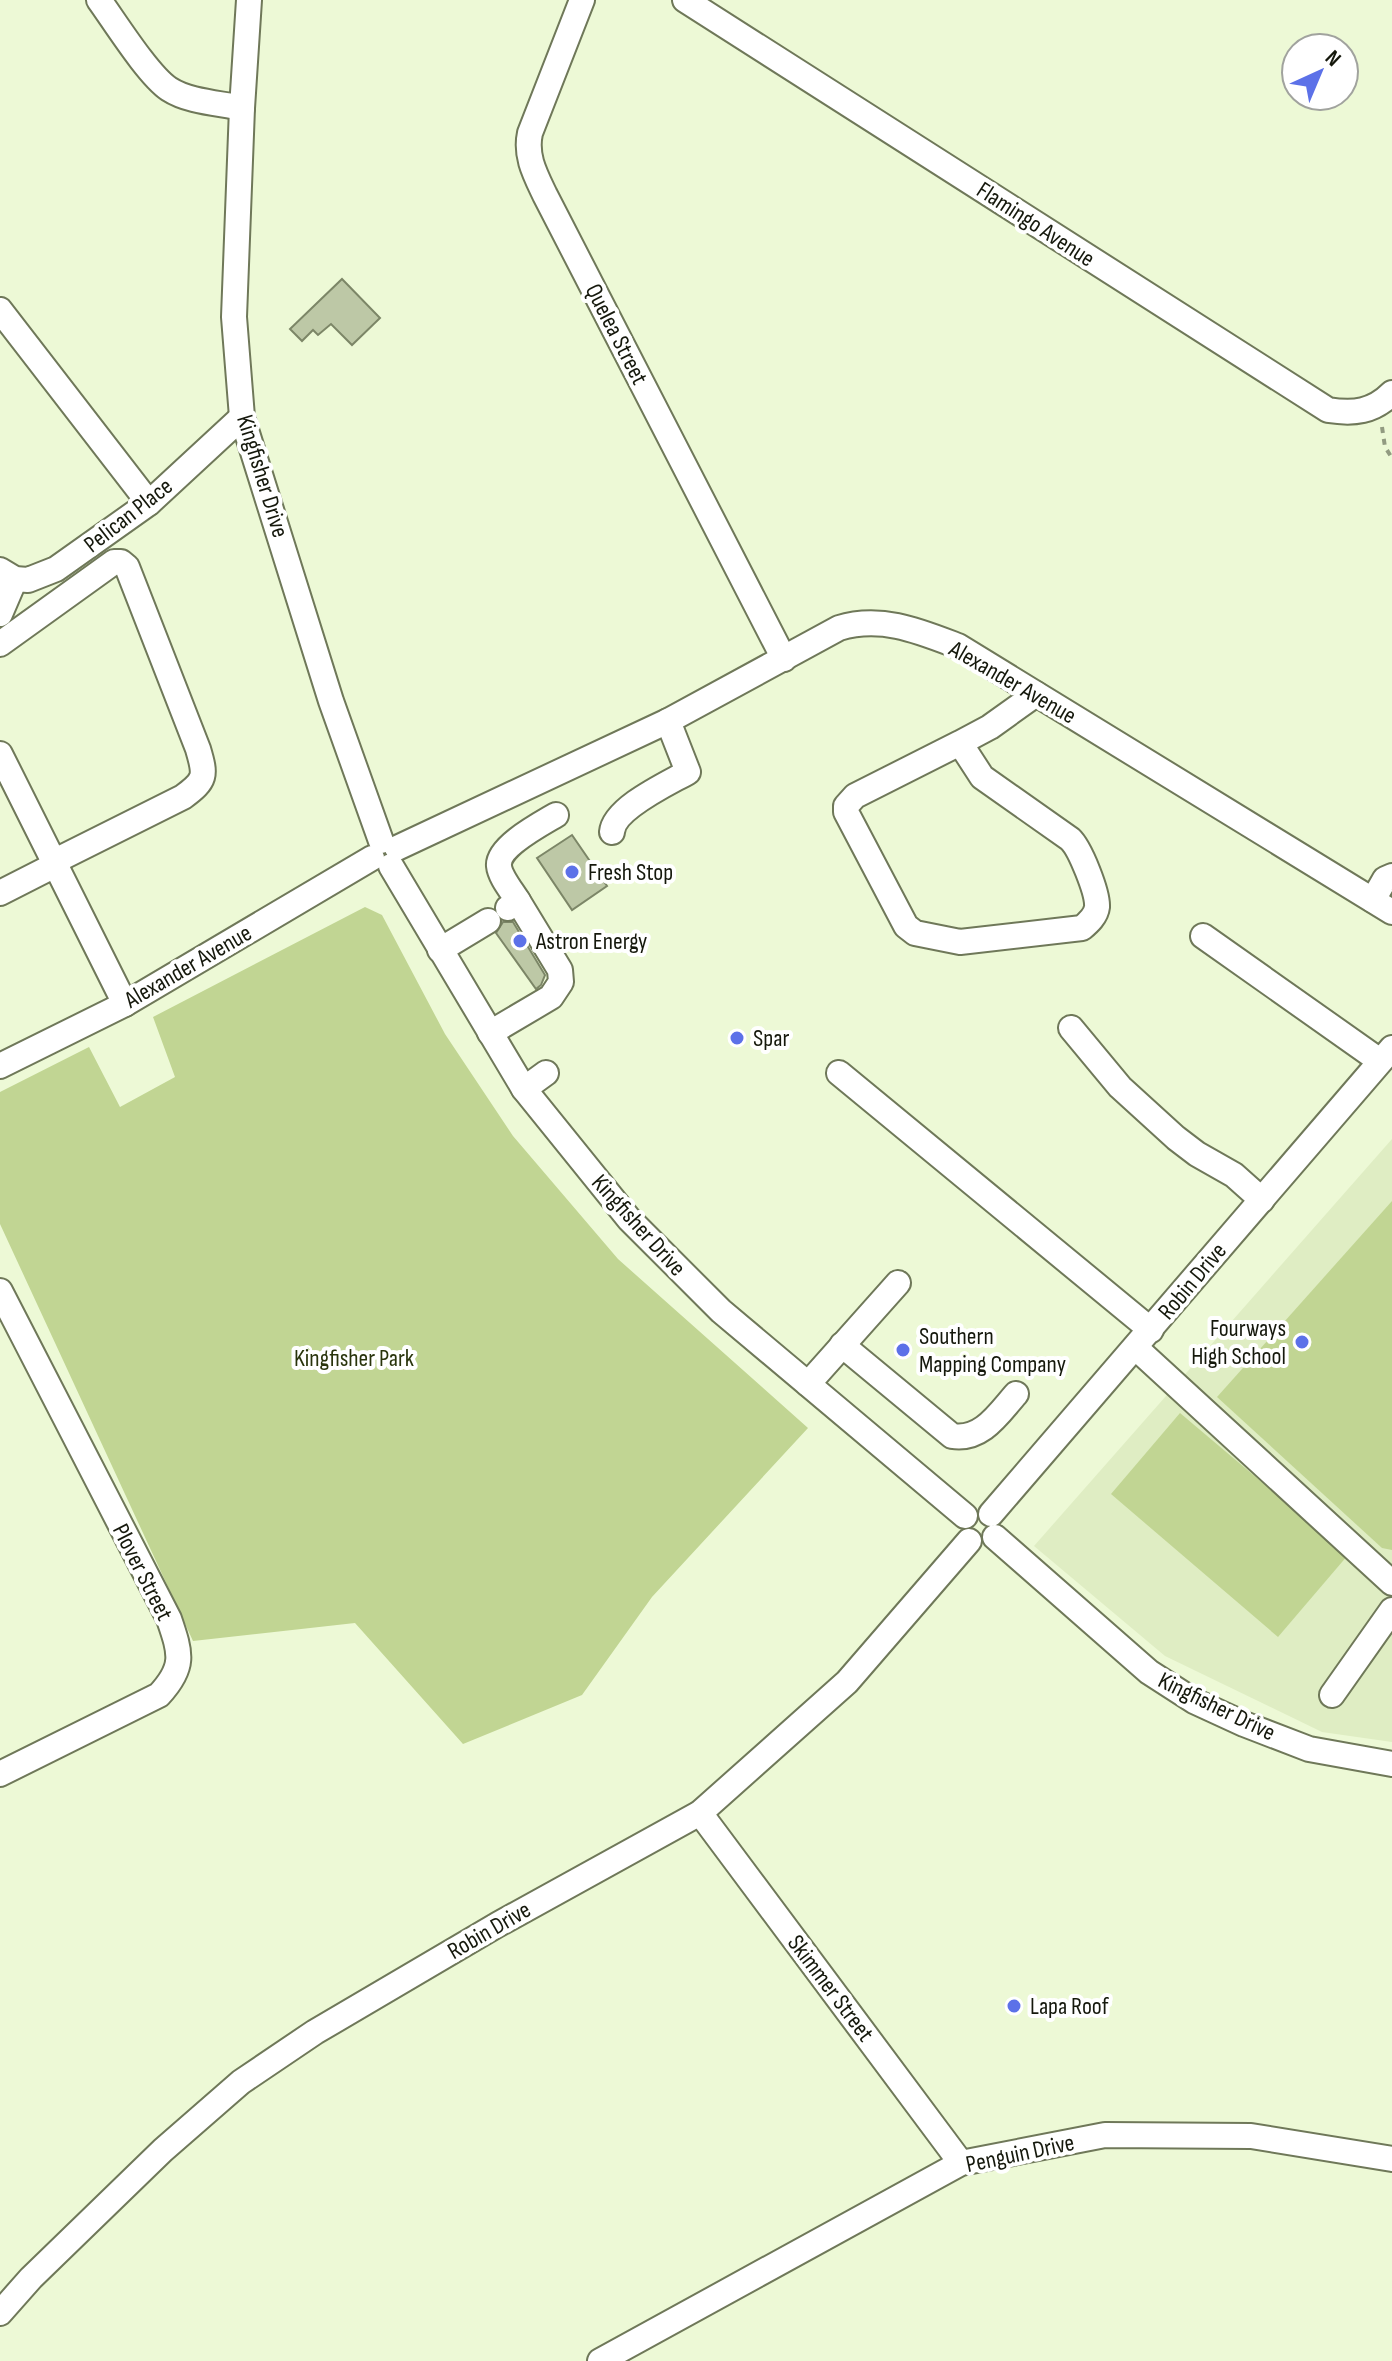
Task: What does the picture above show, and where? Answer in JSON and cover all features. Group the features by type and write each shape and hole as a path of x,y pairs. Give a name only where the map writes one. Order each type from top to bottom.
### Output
{"street":[{"path":"99,0 161,83 175,92 242,108"},
{"name":"Kingfisher Drive","path":"249,0 234,317 242,417 331,701 385,853 524,1089 629,1219 721,1311 965,1516"},
{"name":"Quelea Street","path":"582,0 530,133 530,161 784,659"},
{"name":"Flamingo Avenue","path":"685,0 1328,410 1360,412 1386,399"},
{"path":"0,310 149,503"},
{"name":"Pelican Place","path":"8,574 28,580 56,569 149,503 242,417"},
{"path":"0,644 114,562 121,562 127,567 204,771 198,786 183,797 0,893"},
{"path":"0,614 8,574"},
{"name":"Alexander Avenue","path":"0,1066 125,1004 385,853 668,721 839,628 857,623 887,623 912,628 958,646 1382,906"},
{"path":"960,743 982,777 1076,844 1097,904 1094,915 1082,928 960,942 915,933 906,926 846,812 846,806 855,796 990,727 1036,694"},
{"path":"612,832 614,821 624,812 688,772 668,721"},
{"path":"0,754 125,1004"},
{"path":"490,1033 551,997 561,982 560,970 505,910 499,868 500,858 508,847 556,815"},
{"path":"1382,906 1385,879 1392,876"},
{"path":"440,950 505,910"},
{"path":"1203,936 1386,1055"},
{"path":"1071,1028 1120,1087 1176,1138 1234,1175 1262,1200"},
{"name":"Robin Drive","path":"993,1525 1143,1339 1386,1055"},
{"path":"524,1089 546,1073"},
{"path":"839,1073 1143,1339 1392,1583"},
{"path":"808,1384 898,1283"},
{"name":"Plover Street","path":"0,1291 169,1619 178,1644 177,1670 159,1695 0,1774"},
{"path":"842,1345 952,1436 972,1435 983,1430 1016,1394"},
{"path":"980,1509 993,1525 983,1545 969,1541 962,1528 965,1516 980,1509"},
{"name":"Kingfisher Drive","path":"993,1525 1149,1672 1194,1701 1309,1749 1392,1764"},
{"name":"Robin Drive","path":"0,2313 31,2278 163,2150 241,2082 315,2032 445,1955 700,1813 847,1682 969,1541"},
{"path":"1332,1695 1392,1610"},
{"name":"Skimmer Street","path":"700,1813 961,2163"},
{"name":"Penguin Drive","path":"600,2361 961,2163 1105,2135 1251,2136 1392,2159"}],"path":[{"path":"1386,399 1381,431 1392,458"}],"shaded area":[{"name":"Fourways High School","path":"1392,1139 1392,1742 1322,1732 1165,1656 1034,1546"}],"green space":[{"name":"Kingfisher Park","path":"365,907 382,915 445,1034 513,1136 618,1259 808,1428 652,1597 582,1695 463,1744 355,1623 193,1641 0,1224 0,1092 89,1047 120,1107 175,1077 153,1017"},
{"path":"1392,1201 1392,1550 1382,1548 1217,1397"},
{"path":"1180,1413 1348,1555 1278,1637 1111,1494"}],"building":[{"path":"342,279 380,318 352,345 331,324 318,335 313,330 302,341 290,329"},
{"name":"Fresh Stop","path":"572,835 607,886 572,910 537,858"},
{"path":"503,922 513,922 545,975 536,989 496,933"}],"place":[{"name":"Fresh Stop","path":"572,872"},
{"name":"Astron Energy","path":"520,941"},
{"name":"Spar","path":"737,1038"},
{"name":"Fourways High School","path":"1302,1342"},
{"name":"Southern Mapping Company","path":"903,1350"},
{"name":"Lapa Roof","path":"1014,2006"}]}
